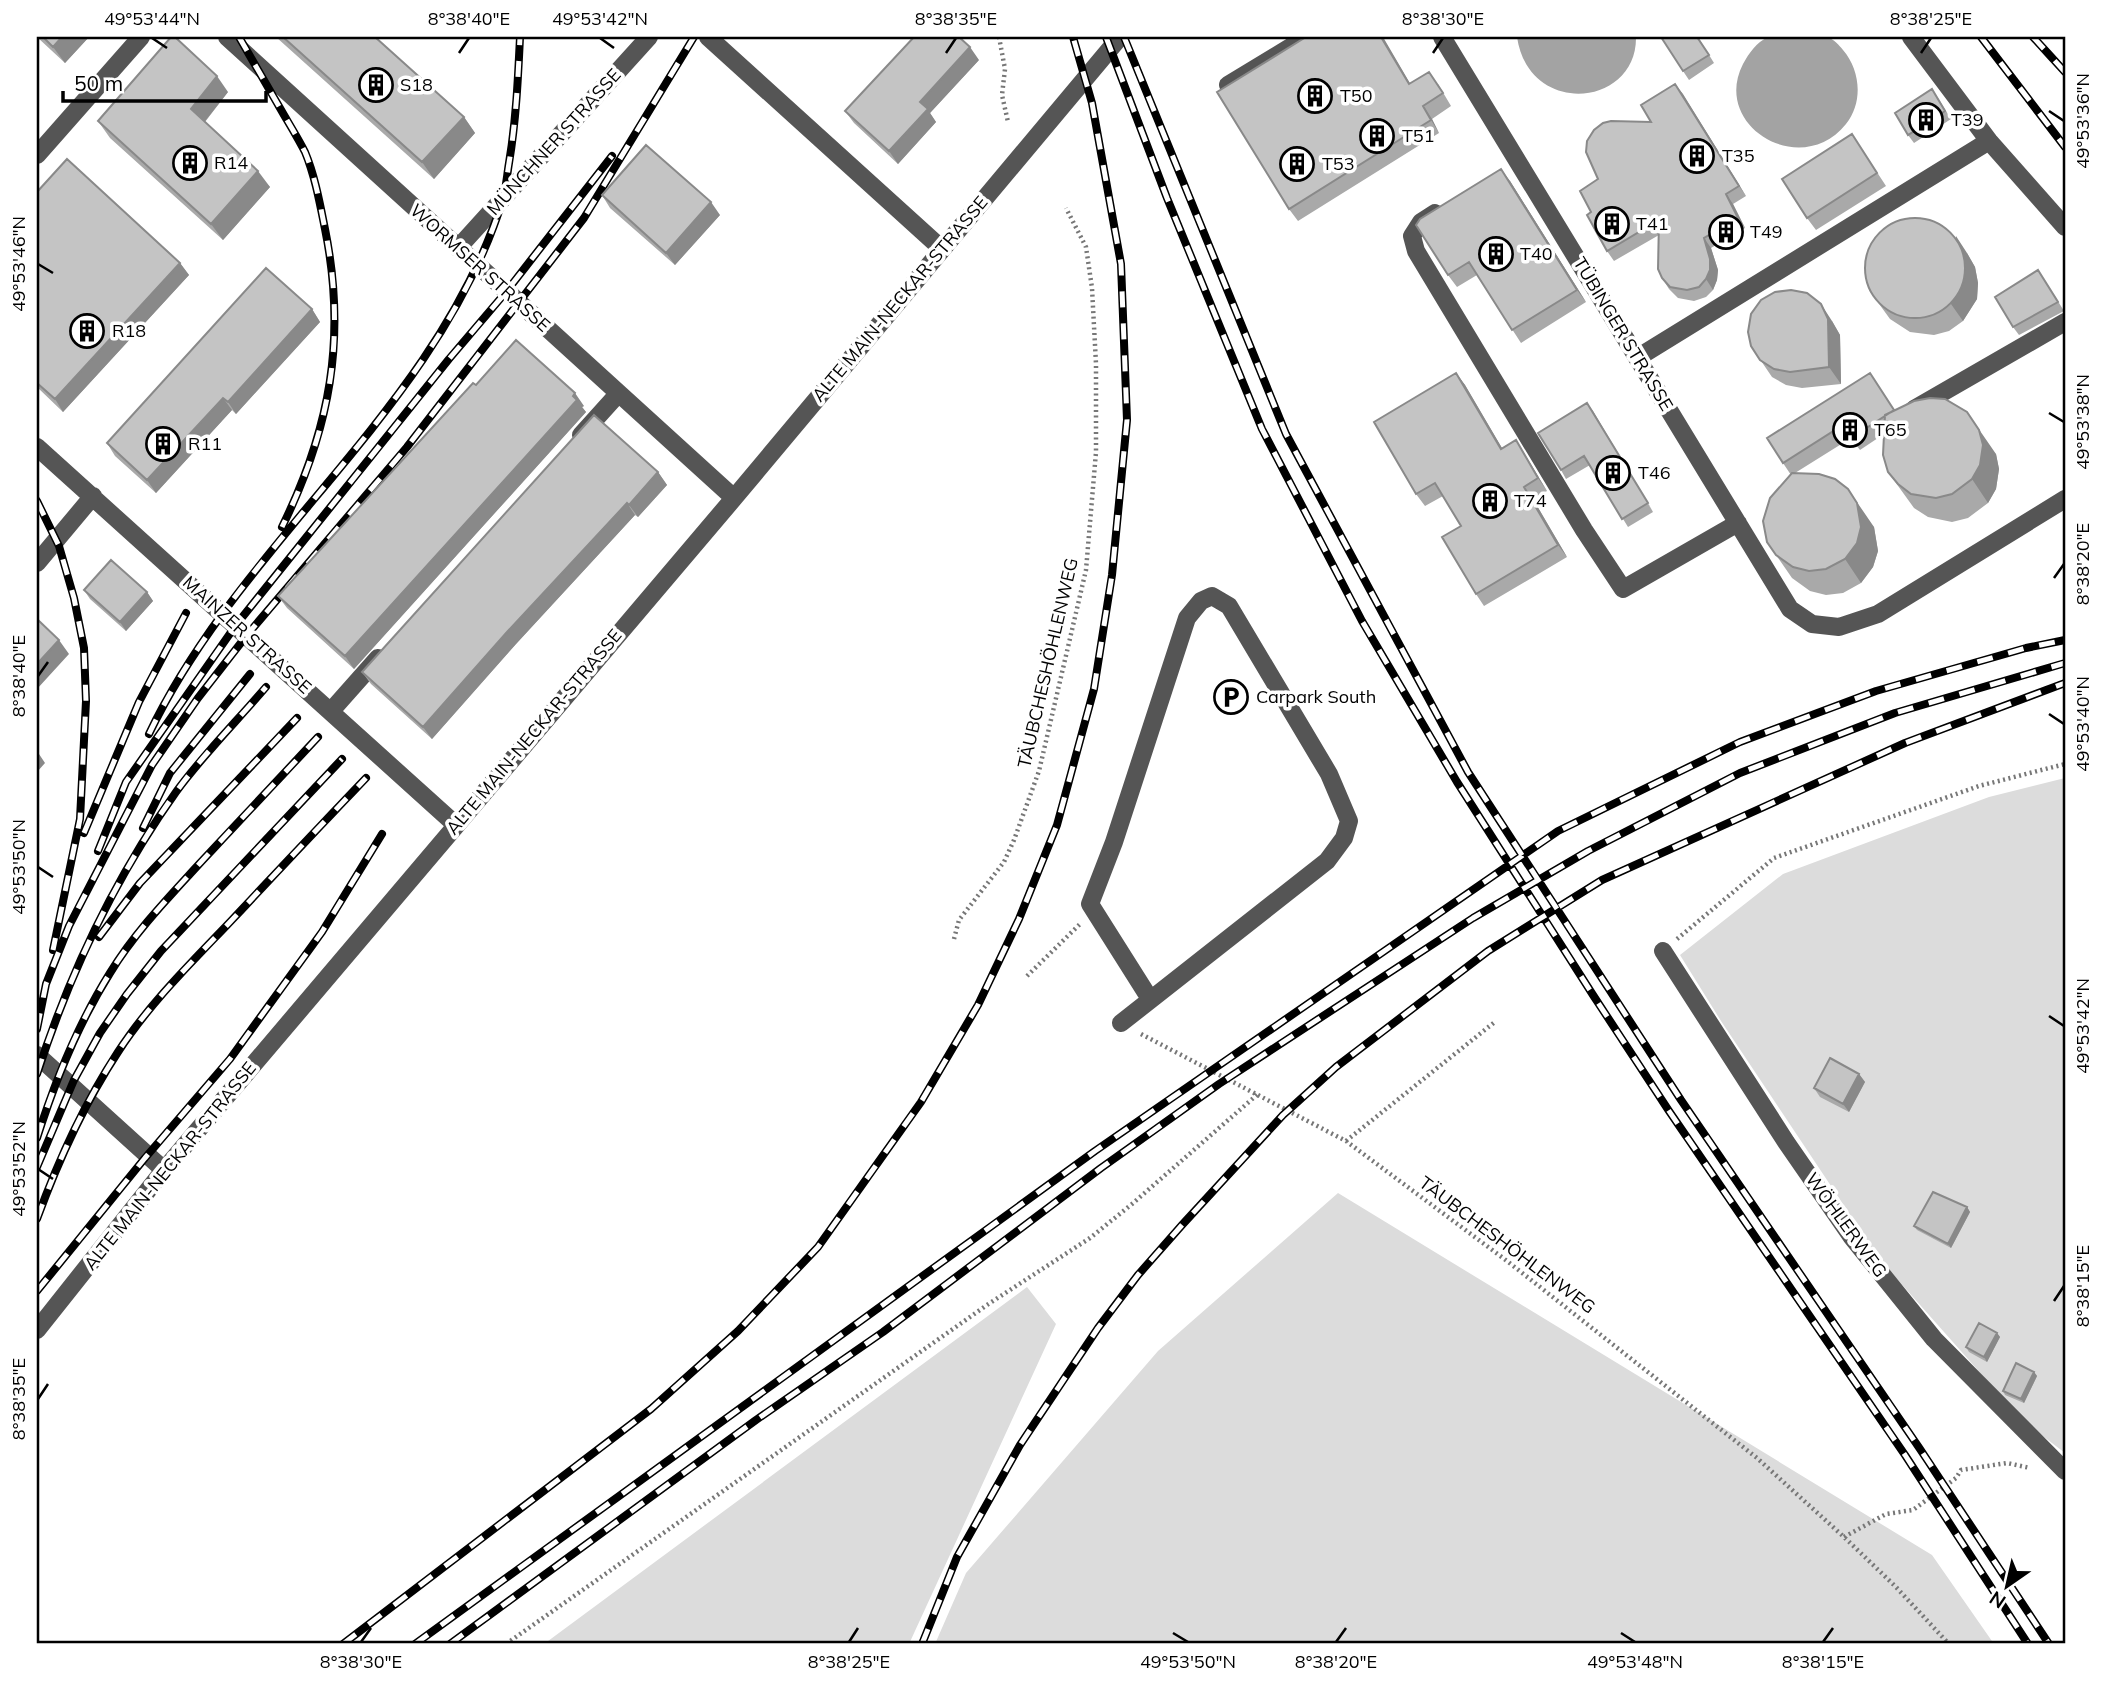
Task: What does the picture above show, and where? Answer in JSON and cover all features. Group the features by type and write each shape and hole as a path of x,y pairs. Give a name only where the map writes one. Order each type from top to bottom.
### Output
{"street":[{"path":"37,155 141,37"},
{"name":"WORMSER STRASSE","path":"227,37 734,498"},
{"name":"MÜNCHNER STRASSE","path":"458,248 649,37"},
{"path":"708,37 942,249"},
{"name":"ALTE MAIN-NECKAR-STRASSE","path":"37,1330 164,1170 734,498 1120,37"},
{"path":"1228,85 1307,37"},
{"name":"TÜBINGER STRASSE","path":"1442,37 1512,165 1637,358 1790,609 1812,624 1839,627 1878,614 2065,499"},
{"path":"1911,37 1989,141 2065,227"},
{"path":"1637,358 1989,141"},
{"path":"1453,202 1421,222 1412,236 1416,251 1584,530 1623,589 1738,523"},
{"path":"1911,410 2065,322"},
{"path":"572,445 618,394"},
{"name":"MAINZER STRASSE","path":"37,447 456,825"},
{"path":"37,563 93,496"},
{"path":"1121,1023 1327,861 1344,838 1349,821 1329,774 1229,606 1212,596 1201,601 1187,618 1114,842 1090,904 1150,999"},
{"path":"331,711 386,650"},
{"name":"WÖHLERWEG","path":"1663,951 1786,1142 1851,1236 1934,1339 2063,1470"},
{"path":"37,1055 164,1170"}],"path":[{"path":"999,37 1005,69 1002,95 1008,122"},
{"name":"TÄUBCHESHÖHLENWEG","path":"954,939 959,920 983,891 1009,851 1039,771 1086,570 1096,452 1096,364 1092,288 1086,247 1066,208"},
{"path":"1663,951 1774,858 1979,786 2065,764"},
{"path":"1027,976 1093,911"},
{"path":"1346,1141 1496,1021"},
{"name":"TÄUBCHESHÖHLENWEG","path":"1121,1023 1346,1141 1507,1261 1757,1458 1844,1537 1949,1644"},
{"path":"506,1644 987,1305 1090,1238 1258,1094"},
{"path":"1844,1537 1886,1514 1913,1510 1956,1478 1961,1470 2007,1463 2030,1468 2063,1470"}],"shaded area":[{"path":"1517,37 1636,37 1632,60 1620,78 1602,89 1581,94 1560,91 1541,81 1526,63"},
{"path":"1768,37 1827,37 1838,44 1849,58 1858,87 1855,107 1846,124 1827,140 1806,147 1785,146 1766,138 1750,125 1739,107 1736,87 1743,64 1754,48"},
{"path":"2065,778 2065,1453 2023,1421 1881,1261 1680,955 1783,874 1989,797"},
{"path":"1338,1193 1932,1555 1994,1644 935,1644 966,1573 1158,1351"},
{"path":"1027,1287 1056,1324 909,1644 544,1644"}],"building":[{"path":"43,37 62,37 53,47"},
{"name":"R14","path":"171,37 175,37 217,76 191,109 258,171 211,224 98,121"},
{"name":"S18","path":"283,37 375,37 464,117 422,162"},
{"path":"914,37 959,37 970,47 920,102 928,109 889,151 845,111"},
{"path":"1306,37 1381,37 1409,84 1429,72 1443,93 1423,106 1431,120 1289,209 1217,92"},
{"path":"1661,37 1697,37 1709,55 1683,71"},
{"path":"1675,84 1739,186 1726,194 1738,218 1704,238 1710,270 1699,287 1687,290 1670,287 1658,269 1659,220 1607,251 1587,215 1591,212 1580,191 1598,179 1586,152 1587,141 1594,130 1611,121 1651,122 1641,105"},
{"path":"1932,89 1945,111 1908,135 1895,113"},
{"path":"1852,134 1877,173 1807,218 1782,179"},
{"path":"646,145 711,202 666,253 602,195"},
{"name":"R18","path":"67,159 180,263 55,399 37,383 37,192"},
{"name":"T40","path":"1501,169 1577,290 1512,330 1469,262 1448,275 1416,225 1420,219"},
{"path":"1905,218 1925,218 1951,232 1962,249 1965,268 1962,287 1951,304 1925,318 1905,318 1887,310 1873,296 1865,278 1865,258 1873,240 1887,226"},
{"path":"266,268 312,309 228,402 223,398 147,480 107,443"},
{"path":"2038,270 2058,302 2013,327 1995,297"},
{"path":"1791,290 1807,293 1821,304 1828,319 1829,367 1790,372 1774,369 1760,360 1751,346 1748,332 1751,314 1761,300 1775,292"},
{"path":"516,340 575,393 573,396 577,400 345,656 278,596 473,383 476,385"},
{"name":"T74","path":"1456,373 1501,449 1516,440 1538,478 1524,487 1558,545 1476,594 1442,537 1461,526 1435,483 1416,494 1374,422"},
{"name":"T65","path":"1870,373 1894,410 1851,438 1843,425 1783,463 1767,438"},
{"path":"1945,399 1967,412 1979,430 1983,445 1980,465 1972,479 1952,494 1936,498 1911,494 1898,484 1888,472 1883,455 1885,415 1914,401"},
{"name":"T46","path":"1587,403 1648,503 1622,519 1584,456 1561,470 1538,433"},
{"path":"594,415 658,472 507,632 423,727 362,672"},
{"path":"1792,473 1819,474 1835,479 1848,489 1857,503 1861,527 1857,543 1845,559 1826,569 1809,571 1793,567 1776,555 1767,542 1763,521 1770,498"},
{"path":"111,560 147,592 120,622 84,590"},
{"path":"37,619 59,640 37,664"},
{"path":"1830,1058 1859,1074 1843,1104 1814,1088"},
{"path":"1933,1192 1967,1207 1948,1244 1914,1226"},
{"path":"1979,1323 1997,1333 1984,1357 1966,1347"},
{"path":"2016,1363 2034,1372 2021,1399 2003,1391"}],"railway":[{"path":"239,37 305,152 319,200 331,269 334,345 330,382 312,454 282,527"},
{"path":"149,734 188,664 234,598 387,409 433,344 473,274 505,190 515,116 520,37"},
{"path":"37,1029 46,984 69,926 152,765 198,698 247,635 407,447 584,218 694,37"},
{"path":"343,1644 651,1409 738,1331 818,1247 921,1102 978,1005 1019,919 1057,825 1094,689 1112,575 1127,420 1121,264 1092,103 1073,37"},
{"path":"1106,37 1167,198 1262,429 1362,621 1457,782 1593,995 1669,1111 1905,1455 2028,1644"},
{"path":"1124,37 1286,434 1468,772 1681,1100 1920,1449 2049,1644"},
{"path":"1981,37 2065,147"},
{"path":"2033,37 2065,72"},
{"path":"98,851 126,782 236,625 506,292 612,156"},
{"path":"37,501 59,546 74,598 84,648 86,701 80,819 53,950"},
{"path":"84,833 139,702 186,613"},
{"path":"415,1644 1095,1151 1558,831 1740,742 1876,691 2026,648 2065,640"},
{"path":"450,1644 756,1420 883,1332 1101,1168 1219,1084 1473,918 1588,851 1740,773 1895,713 2065,663"},
{"path":"143,828 170,773 250,674"},
{"path":"922,1644 957,1557 1020,1445 1098,1328 1138,1275 1182,1225 1283,1115 1336,1067 1488,951 1602,880 1905,743 2065,683"},
{"path":"37,1074 79,964 133,858 186,779 266,687"},
{"path":"99,937 140,883 297,718"},
{"path":"37,1138 78,1033 98,992 120,958 165,902 318,737"},
{"path":"37,1167 74,1080 100,1033 127,994 161,951 342,759"},
{"path":"37,1219 83,1112 130,1034 186,968 366,778"},
{"path":"37,1291 230,1059 322,932 382,834"}],"place":[{"name":"S18","path":"376,85"},
{"name":"T50","path":"1315,96"},
{"name":"T39","path":"1926,120"},
{"name":"T51","path":"1377,136"},
{"name":"T35","path":"1697,156"},
{"name":"R14","path":"190,163"},
{"name":"T53","path":"1297,164"},
{"name":"T41","path":"1612,224"},
{"name":"T49","path":"1726,232"},
{"name":"T40","path":"1496,254"},
{"name":"R18","path":"87,331"},
{"name":"T65","path":"1850,430"},
{"name":"R11","path":"163,444"},
{"name":"T46","path":"1613,473"},
{"name":"T74","path":"1490,501"},
{"name":"Carpark South","path":"1231,697"}]}
